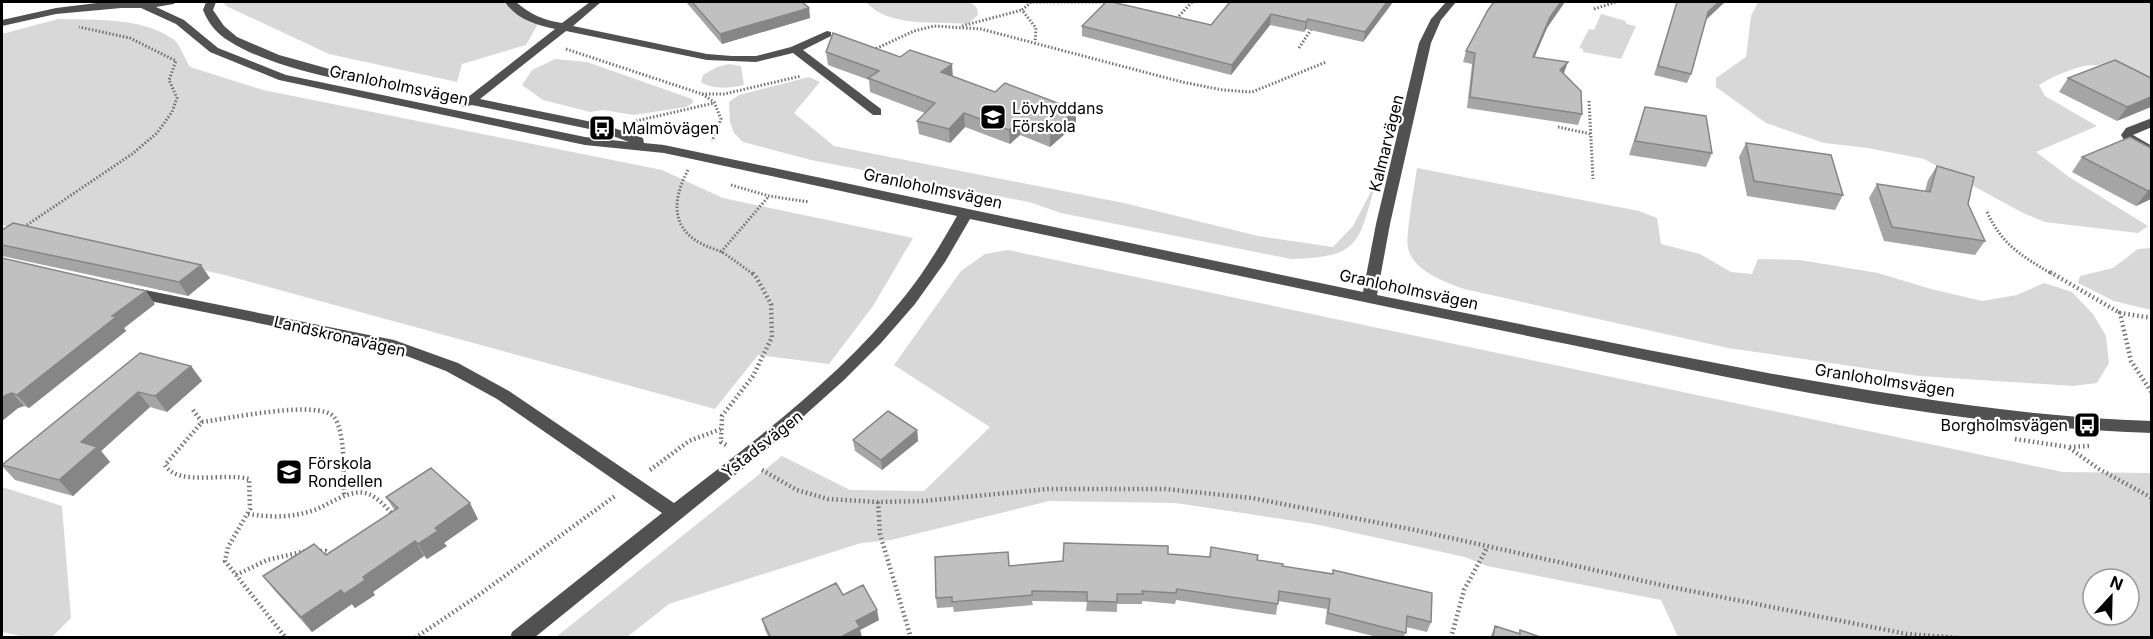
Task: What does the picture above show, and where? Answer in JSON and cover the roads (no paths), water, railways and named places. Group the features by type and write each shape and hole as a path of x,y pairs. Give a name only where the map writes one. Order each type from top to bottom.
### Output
{"street":[{"path":"2,21 46,2"},
{"path":"103,2 119,5"},
{"path":"2,21 64,10 170,2"},
{"name":"Granloholmsvägen","path":"211,2 208,10 211,19 220,29 237,41 268,55 334,73 602,128 664,149"},
{"path":"510,2 522,13 539,22 724,58 756,59 795,49 827,34"},
{"path":"451,114 596,2"},
{"name":"Kalmarvägen","path":"1369,299 1383,224 1425,43 1436,19 1451,2"},
{"name":"Granloholmsvägen","path":"144,5 180,22 214,50 283,78 451,114 585,141 664,149 1663,359 1902,403 2087,425 2151,427"},
{"path":"795,49 820,71 878,112"},
{"path":"2151,122 2130,131 2127,135 2130,140 2151,151"},
{"name":"Ystadsvägen","path":"519,638 800,414 850,368 888,326 950,245 966,213"},
{"name":"Landskronavägen","path":"113,288 404,349 452,367 503,394 675,512"}],"place":[{"name":"Lövhyddans Förskola","path":"993,117"},
{"name":"Malmövägen","path":"602,128"},
{"name":"Borgholmsvägen","path":"2087,425"},
{"name":"Förskola Rondellen","path":"289,472"}]}
